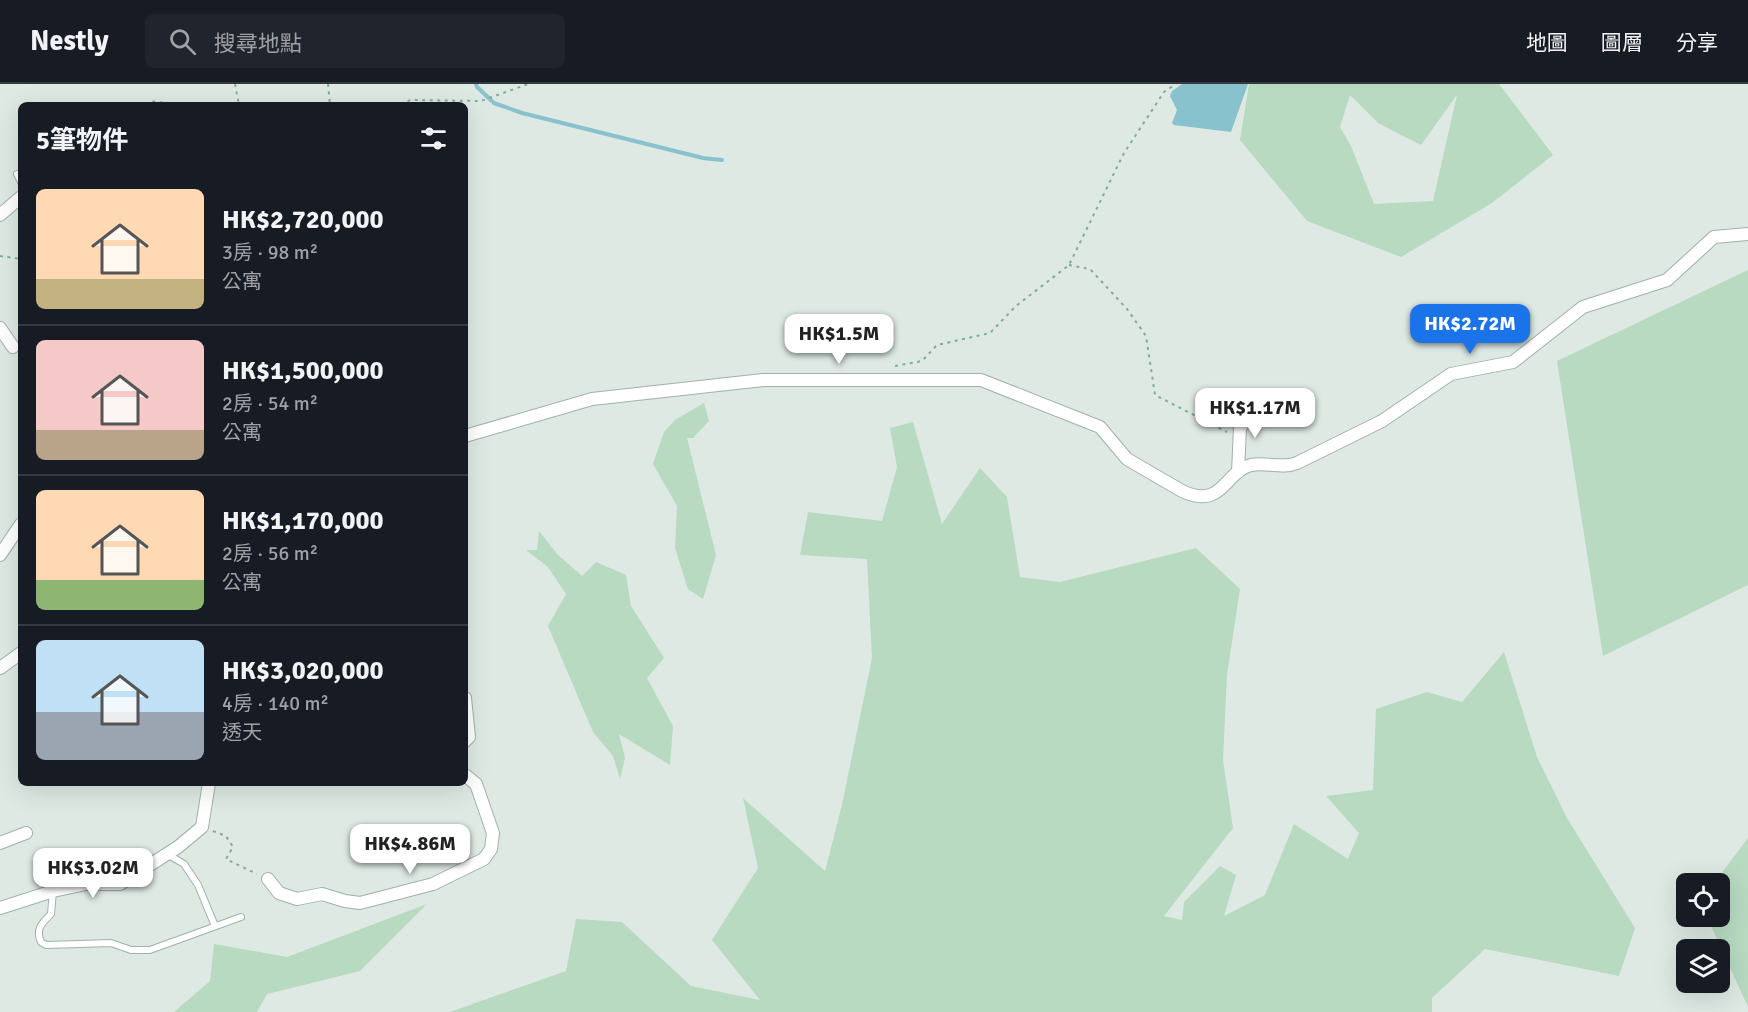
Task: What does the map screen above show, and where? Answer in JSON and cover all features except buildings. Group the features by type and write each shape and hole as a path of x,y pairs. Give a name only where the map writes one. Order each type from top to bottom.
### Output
{"street":[{"path":"0,215 18,200"},
{"path":"468,435 592,399 763,380 981,380 1100,427 1127,459 1191,495 1206,495 1219,492 1238,472 1250,465 1268,464 1287,467 1382,421 1450,374 1513,362 1582,307 1667,280 1714,237 1748,234"},
{"path":"0,328 13,346"},
{"path":"1238,472 1240,428 1262,403"},
{"path":"0,555 18,528"},
{"path":"0,668 18,654"},
{"path":"468,720 468,738"},
{"path":"267,879 279,893 297,900 322,894 360,903 433,884 484,859 491,849 493,833 476,784 468,777"},
{"path":"0,908 53,891 86,884 120,884 178,847 202,827 209,786"},
{"path":"0,843 26,833"}],"lane":[{"path":"166,854 184,864 198,885 215,926"},
{"path":"53,891 51,914 40,925 38,931 41,942 46,945 111,944 131,950 150,950 242,917"}],"path":[{"path":"236,84 239,102"},
{"path":"328,84 330,102"},
{"path":"406,102 410,100 481,101 528,84"},
{"path":"882,380 894,366 922,361 937,345 990,333 1016,306 1069,265 1124,153 1164,92 1176,84"},
{"path":"0,256 18,259"},
{"path":"1069,265 1090,269 1127,309 1146,336 1155,395 1240,439"},
{"path":"202,827 226,836 233,847 226,859 267,879"}],"green space":[{"path":"1249,84 1499,84 1553,155 1492,203 1401,257 1307,221 1240,140","holes":["1350,95 1378,123 1421,145 1457,95 1433,201 1374,204 1351,146 1340,127"]},
{"path":"1748,270 1748,585 1603,656 1557,361"},
{"path":"704,403 709,421 693,438 687,438 716,555 703,599 688,589 675,548 677,506 653,464 664,432 675,420"},
{"path":"913,422 942,524 980,468 1007,497 1020,577 1060,582 1196,548 1240,589 1227,675 1223,760 1233,828 1164,916 1182,920 1184,902 1220,866 1236,875 1224,916 1265,895 1294,824 1348,859 1359,833 1326,796 1373,790 1376,709 1427,692 1462,702 1504,652 1537,757 1567,818 1635,928 1619,976 1485,949 1432,998 1432,1012 450,1012 566,971 576,919 622,922 691,986 760,1000 712,940 758,868 743,798 825,871 842,805 872,658 867,559 800,555 808,512 882,521 897,467 890,428"},
{"path":"539,531 557,554 582,576 596,562 626,575 631,606 664,658 647,678 673,726 670,765 619,734 625,758 620,779 613,756 593,732 548,626 566,594 548,567 526,550 537,550"},
{"path":"1748,838 1748,1007 1730,968 1730,939 1717,939 1712,928 1730,927 1730,873 1723,873"},
{"path":"427,904 360,971 267,994 257,1012 174,1012 210,981 214,944 287,957"}],"water":[{"path":"1182,84 1248,84 1231,132 1174,125 1172,123 1177,110 1170,96 1172,91"}],"waterway":[{"path":"476,84 494,103 522,113 703,158 722,160"}]}
